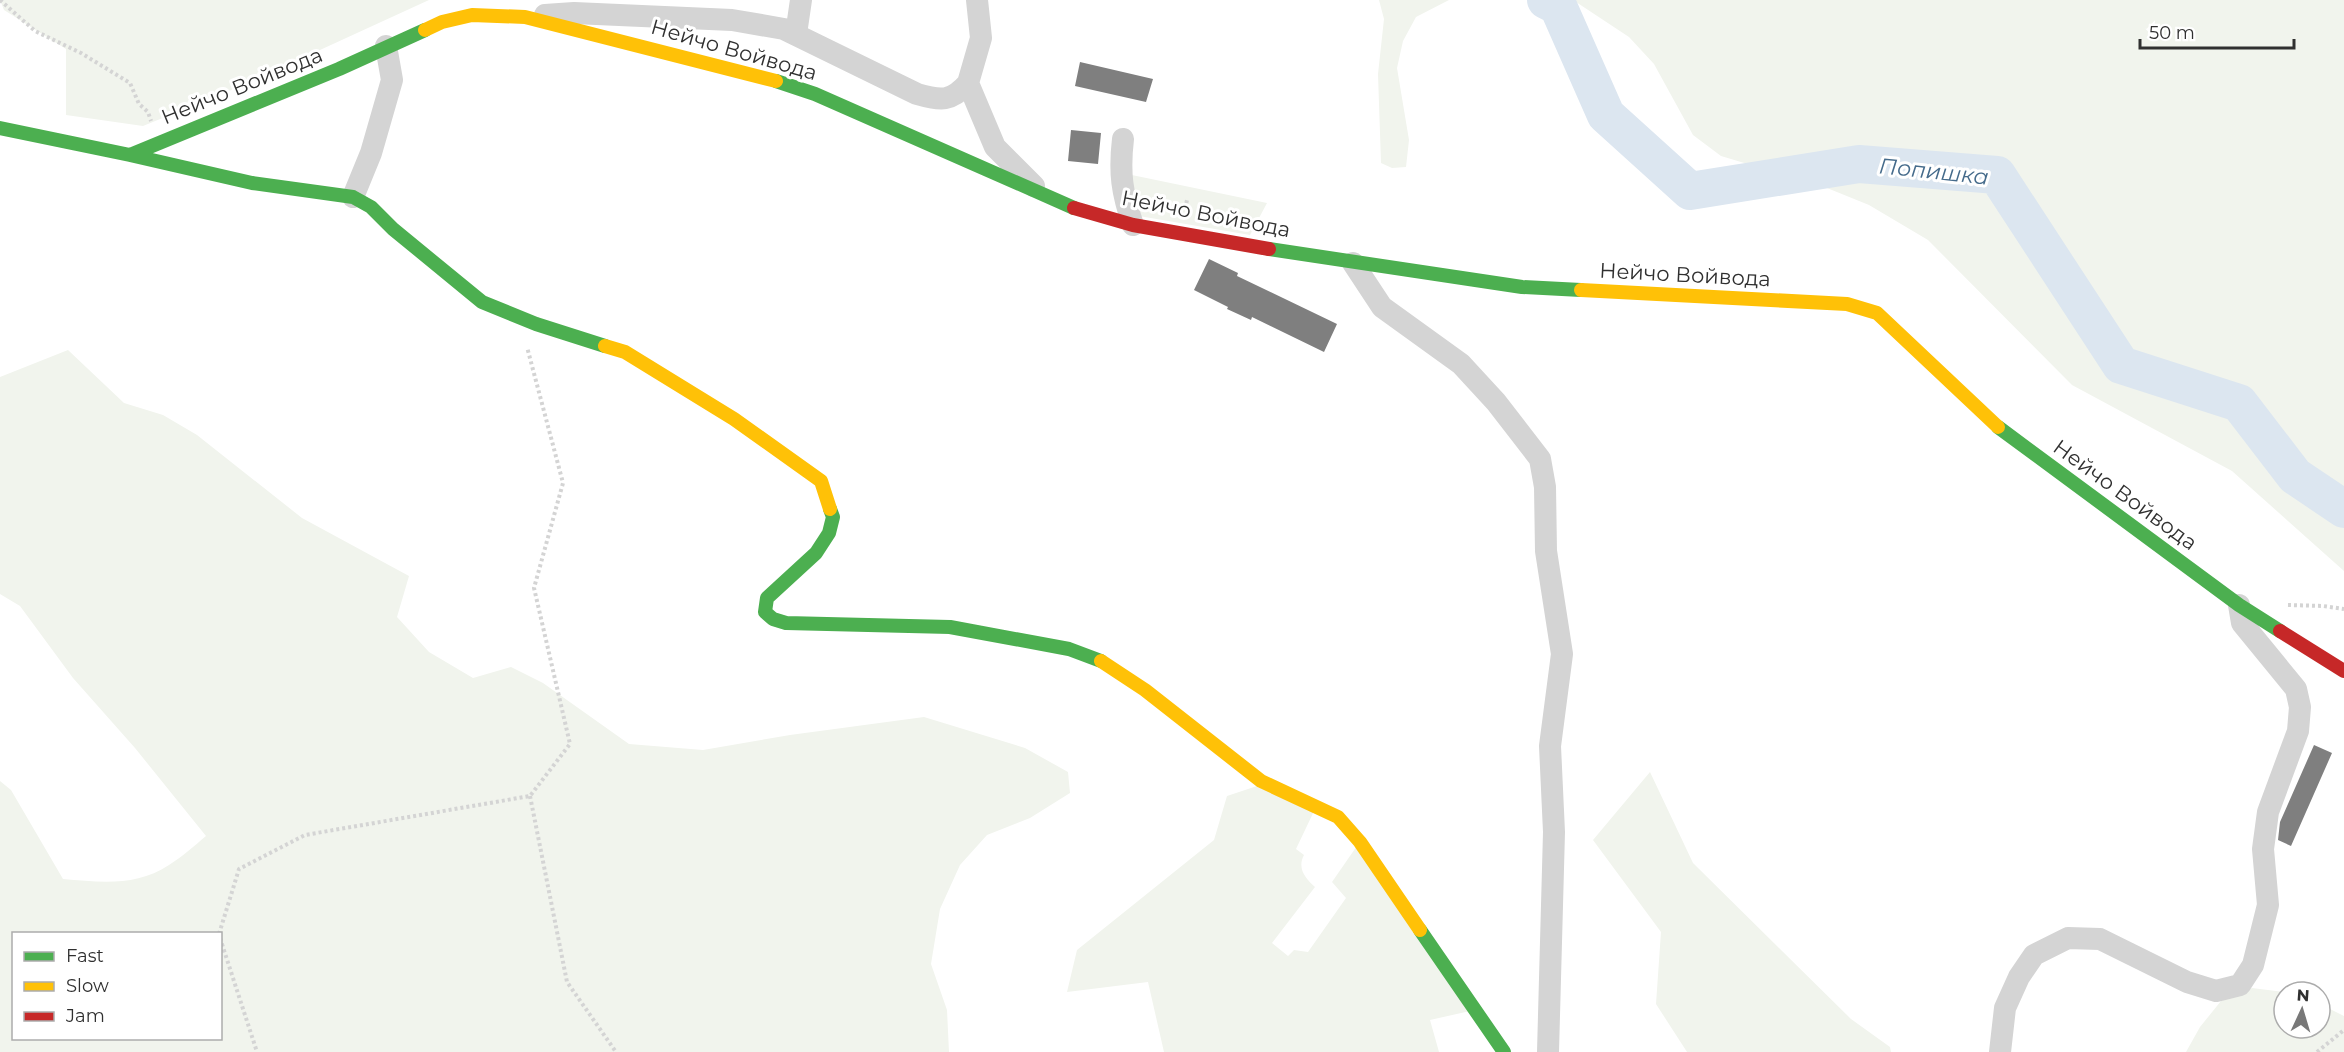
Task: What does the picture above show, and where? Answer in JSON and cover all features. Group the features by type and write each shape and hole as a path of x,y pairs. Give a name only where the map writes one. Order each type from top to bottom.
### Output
{"street":[{"path":"796,34 801,0"},
{"path":"525,17 574,13 732,20 784,29 917,94 934,99 957,95 968,83 981,38 977,0"},
{"name":"Нейчо Войвода","path":"130,155 339,69 442,22 472,15 525,17 760,76 815,94 1076,209 1133,225 1353,263 1522,287 1847,304 1877,313 1992,423 2240,605 2344,670"},
{"path":"353,197 374,144 392,80 386,46"},
{"path":"968,83 995,147 1044,195"},
{"path":"0,128 252,183 353,197 371,207 393,230 482,302 519,317 625,352 734,419 821,481 834,517 829,533 816,553 767,598 765,612 773,619 786,623 950,627 1069,649 1100,660 1145,690 1261,781 1338,817 1360,842 1504,1052"},
{"path":"1123,139 1119,171 1133,225"},
{"path":"1353,263 1382,308 1461,364 1496,402 1540,459 1545,487 1546,551 1562,654 1550,746 1554,832 1548,1052"},
{"path":"2000,1052 2005,1008 2019,977 2034,955 2068,938 2100,939 2187,982 2216,991 2240,985 2253,965 2268,905 2263,849 2268,812 2298,731 2301,706 2296,689 2242,623 2240,605"}],"path":[{"path":"0,0 34,31 81,52 130,83 139,104 148,112 159,143"},
{"path":"221,932 239,869 304,835 530,796 570,744 534,588 563,483 519,317"},
{"path":"530,796 567,982 616,1052"},
{"path":"222,942 257,1052"},
{"path":"2317,1052 2344,1030"}],"shaded area":[{"path":"0,0 429,0 246,84 143,126 66,115 66,49 4,10"},
{"path":"1379,0 1449,0 1416,17 1403,41 1397,68 1409,140 1406,167 1392,168 1381,163 1378,74 1384,19"},
{"path":"1573,0 2344,0 2344,571 2232,471 2072,385 1928,240 1869,205 1827,188 1721,156 1693,135 1654,64 1629,37"},
{"path":"1127,174 1267,203 1250,235 1139,216"},
{"path":"68,350 124,403 163,415 197,435 302,518 409,576 397,617 429,652 473,678 511,667 543,683 629,744 703,750 790,735 924,717 1025,748 1068,772 1070,793 1030,818 987,835 960,865 940,909 931,964 947,1010 949,1052 0,1052 0,781 11,790 63,879 118,881 144,877 174,862 206,836 135,748 73,678 20,606 0,594 0,377"},
{"path":"1650,772 1693,863 1851,1019 1890,1047 1891,1052 1687,1052 1656,1004 1661,932 1593,840"},
{"path":"1260,785 1315,809 1296,849 1304,855 1301,864 1303,872 1315,887 1272,943 1288,956 1294,950 1308,952 1346,898 1332,882 1359,843 1470,1011 1430,1020 1439,1052 1164,1052 1148,982 1067,992 1077,950 1214,840 1227,796"},
{"path":"2252,988 2272,990 2272,1040 2332,1040 2332,1010 2344,1016 2344,1052 2186,1052 2200,1027 2221,1001"}],"building":[{"path":"1080,62 1153,79 1146,102 1075,86"},
{"path":"1071,130 1101,133 1098,164 1068,161"},
{"path":"1209,259 1238,273 1237,276 1337,324 1324,352 1252,317 1251,320 1227,309 1228,307 1194,290"},
{"path":"2314,745 2332,753 2291,846 2278,840 2280,822"}],"waterway":[{"name":"Попишка","path":"1546,0 1558,6 1606,115 1690,191 1859,164 1997,175 2121,365 2239,403 2295,476 2344,509"}],"traffic: fast":[{"path":"0,128 130,155 339,69 425,30"},
{"path":"776,81 815,94 1074,208"},
{"path":"130,155 252,183 353,197 371,207 393,229 482,302 536,324 605,346"},
{"path":"1269,249 1522,287 1581,290"},
{"path":"1998,427 2239,605 2280,631"},
{"path":"830,509 833,517 829,533 816,553 767,598 765,612 773,619 786,623 950,627 1069,649 1101,661"},
{"path":"1420,930 1504,1052"}],"traffic: slow":[{"path":"425,30 442,22 472,15 525,17 776,81"},
{"path":"1581,290 1847,304 1877,313 1998,427"},
{"path":"605,346 625,352 734,419 821,481 830,509"},
{"path":"1101,661 1145,690 1261,781 1338,817 1360,842 1420,930"}],"traffic: jam":[{"path":"1074,208 1133,225 1269,249"},
{"path":"2280,631 2344,671"}]}
